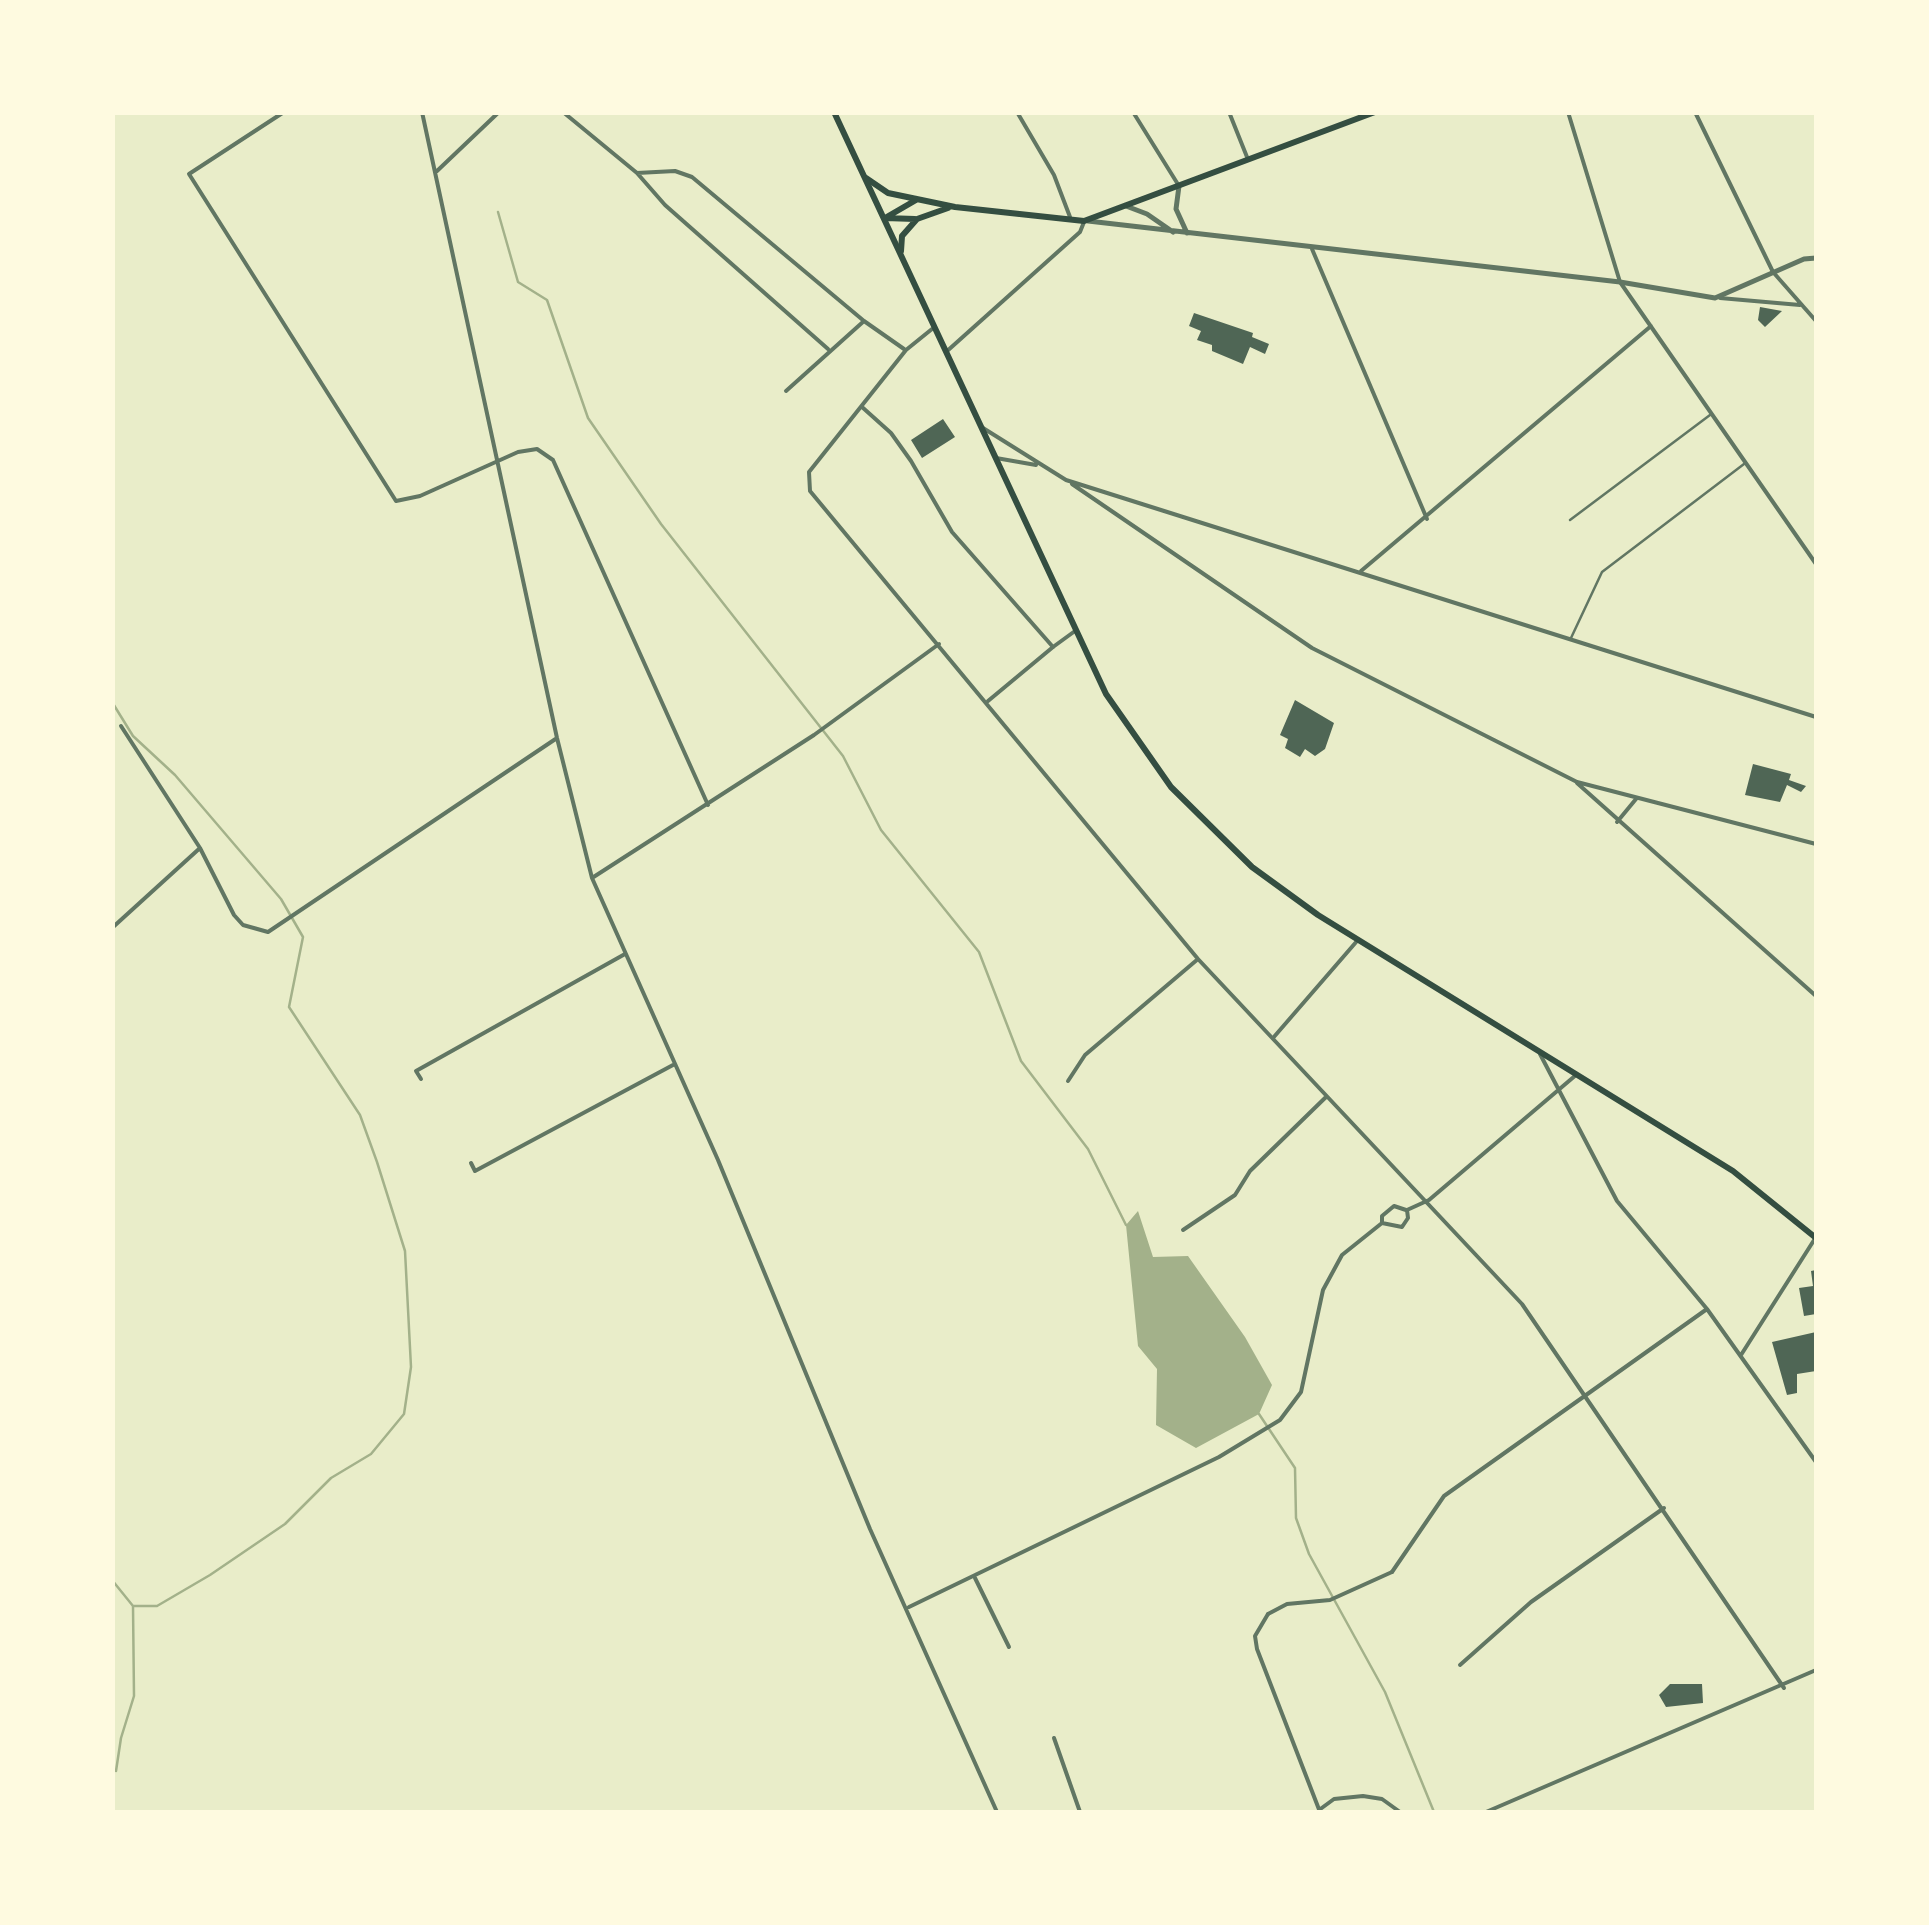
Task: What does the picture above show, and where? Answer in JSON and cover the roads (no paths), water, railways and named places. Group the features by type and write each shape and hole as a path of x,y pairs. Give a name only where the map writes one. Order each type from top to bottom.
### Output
{"main road":[{"path":"834,112 1106,694 1172,787 1252,867 1357,941 1733,1171 1816,1237"},
{"path":"866,178 880,190 954,207 1084,221 1375,112"},
{"path":"885,218 917,199"},
{"path":"885,218 916,219 954,207"},
{"path":"901,258 902,236 916,219"}],"street":[{"path":"284,112 189,174 396,502 405,502 498,460 536,449 545,452 558,469 708,805"},
{"path":"422,112 557,738 592,878 718,1160 870,1530 998,1812"},
{"path":"436,173 499,112"},
{"path":"562,112 637,172 665,205 828,349"},
{"path":"1017,112 1054,175 1071,222"},
{"path":"1133,112 1179,186 1178,219 1189,235"},
{"path":"1229,112 1248,162"},
{"path":"1568,112 1620,282 1816,564"},
{"path":"1696,112 1773,272 1816,320"},
{"path":"637,172 675,171 692,177 864,321 906,350"},
{"path":"1126,206 1148,214 1175,234"},
{"path":"946,352 1080,232 1084,221 1801,306"},
{"path":"1312,249 1427,519"},
{"path":"1715,298 1816,258"},
{"path":"786,391 828,349 864,321"},
{"path":"1359,572 1427,519 1651,326"},
{"path":"934,328 906,350 809,472 810,490 1198,959 1429,1200 1522,1304 1588,1394 1784,1688"},
{"path":"862,407 890,433 911,461 952,532 1052,646"},
{"path":"982,427 1312,648 1577,782 1816,844"},
{"path":"996,458 1040,465"},
{"path":"1066,480 1816,718"},
{"path":"988,701 1075,630"},
{"path":"592,878 814,735 939,644"},
{"path":"120,726 200,848 234,915 243,925 268,932 557,738"},
{"path":"1577,782 1617,822 1816,996"},
{"path":"1617,822 1636,799"},
{"path":"112,928 200,848"},
{"path":"1274,1038 1357,941"},
{"path":"421,1078 416,1071 625,954"},
{"path":"1068,1081 1086,1055 1198,959"},
{"path":"1540,1054 1562,1090 1578,1133 1618,1201 1707,1309 1816,1462"},
{"path":"471,1163 475,1171 673,1065"},
{"path":"1382,1223 1382,1216 1394,1206 1407,1210 1429,1200 1576,1075"},
{"path":"1184,1230 1235,1195 1250,1172 1326,1096"},
{"path":"907,1608 976,1578 1260,1435 1280,1420 1301,1392 1329,1272 1342,1254 1382,1223 1402,1227 1408,1218 1407,1210"},
{"path":"1741,1355 1816,1237"},
{"path":"1319,1811 1258,1649 1256,1636 1268,1614 1286,1604 1330,1600 1392,1572 1429,1512 1444,1496 1707,1309"},
{"path":"1460,1665 1519,1611 1664,1508"},
{"path":"976,1578 1010,1647"},
{"path":"1486,1812 1784,1688 1816,1670"},
{"path":"1054,1738 1080,1812"},
{"path":"1310,1812 1319,1811 1334,1799 1363,1796 1382,1800 1400,1812"}],"lane":[{"path":"1570,520 1712,414"},
{"path":"1571,638 1602,572 1745,463"}],"waterway":[{"path":"498,212 518,282 547,300 588,418 661,524 843,756 881,830 979,952 1021,1061 1088,1149 1126,1225"},
{"path":"112,702 133,736 175,775 281,899 303,937 289,1007 360,1115 377,1162 405,1251 411,1367 404,1414 371,1454 331,1478 285,1524 210,1575 157,1606 133,1606 134,1696 116,1771"},
{"path":"1259,1414 1295,1468 1296,1518 1309,1554 1385,1692 1434,1812"},
{"path":"112,1580 133,1606"}]}
